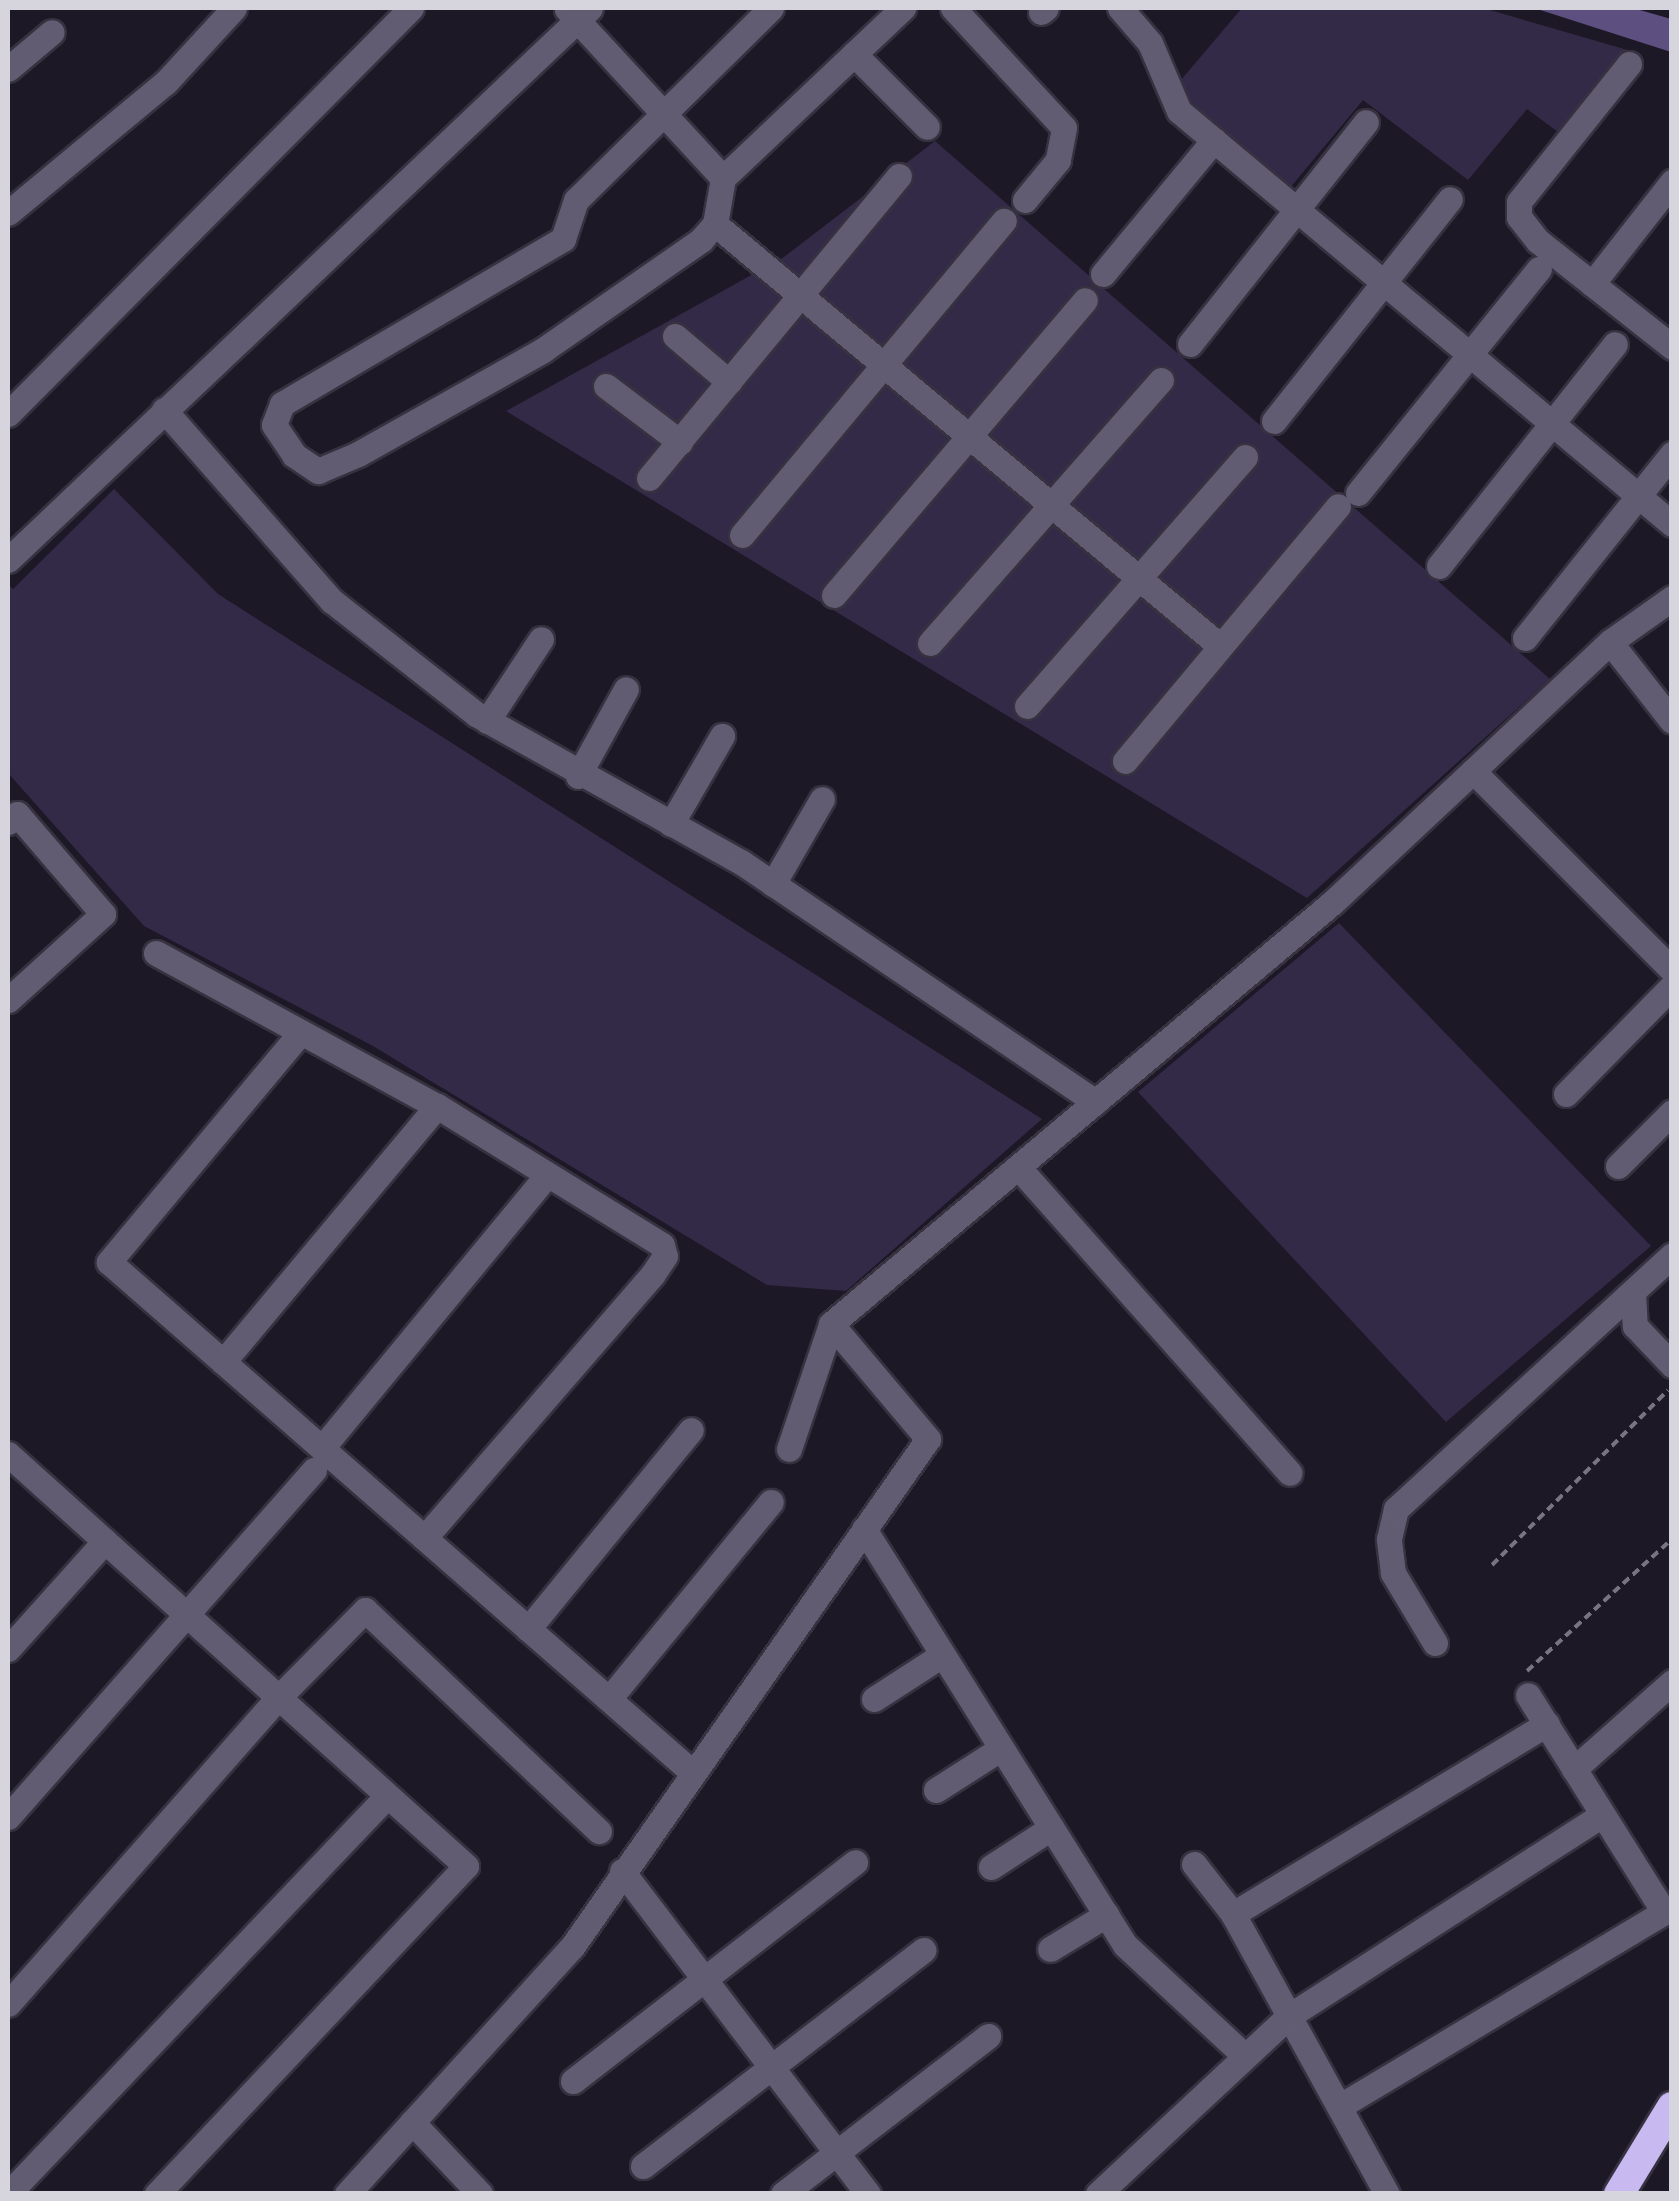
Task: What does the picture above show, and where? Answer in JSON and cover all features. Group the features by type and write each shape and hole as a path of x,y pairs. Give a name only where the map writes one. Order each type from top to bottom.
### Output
{"highway":[{"path":"1620,2194 1672,2107"}],"street":[{"path":"8,213 166,82 234,8"},
{"path":"8,414 411,8"},
{"path":"771,8 576,200 563,239 306,386 282,404 274,424 308,468 318,472 358,454 543,350 715,224 723,178 903,8"},
{"path":"953,8 1064,128 1058,160 1024,200"},
{"path":"1120,8 1150,44 1179,111 1672,524"},
{"path":"8,560 578,11 723,178"},
{"path":"8,69 52,32"},
{"path":"854,54 927,127"},
{"path":"1629,64 1519,202 1524,228 1672,346"},
{"path":"1190,344 1366,122"},
{"path":"1102,274 1214,140"},
{"path":"650,478 899,176"},
{"path":"1592,284 1672,182"},
{"path":"1274,422 1450,199"},
{"path":"742,535 1004,221"},
{"path":"715,224 1220,646"},
{"path":"1125,762 1539,269"},
{"path":"834,595 1085,300"},
{"path":"675,336 729,382"},
{"path":"1439,566 1614,344"},
{"path":"930,643 1161,380"},
{"path":"606,386 680,442"},
{"path":"164,410 332,601 487,721 773,884 1095,1102"},
{"path":"1525,638 1672,454"},
{"path":"1027,706 1246,458"},
{"path":"788,1449 831,1324 1333,902 1610,642 1672,598"},
{"path":"487,721 541,639"},
{"path":"1610,642 1672,721"},
{"path":"578,776 626,689"},
{"path":"671,824 722,736"},
{"path":"1473,771 1672,970"},
{"path":"773,884 822,798"},
{"path":"8,1000 103,914 11,813"},
{"path":"156,953 437,1106 662,1245 665,1256 424,1538"},
{"path":"1566,1094 1672,986"},
{"path":"301,1032 109,1262 224,1362 318,1459 424,1538 692,1772"},
{"path":"224,1362 437,1106"},
{"path":"1618,1166 1672,1112"},
{"path":"1018,1168 1290,1474"},
{"path":"8,1817 187,1615 318,1459 547,1175"},
{"path":"1435,1643 1394,1572 1389,1539 1396,1509 1672,1255"},
{"path":"1632,1292 1635,1326 1672,1365"},
{"path":"347,2194 572,1947 928,1438 831,1324"},
{"path":"528,1629 691,1430"},
{"path":"12,1468 104,1541 466,1866 157,2194"},
{"path":"609,1699 770,1502"},
{"path":"864,1529 1106,1915 1145,1970 1245,2056"},
{"path":"8,1648 104,1541"},
{"path":"8,2004 280,1696 365,1610 599,1831"},
{"path":"874,1699 942,1655"},
{"path":"1574,1769 1672,1682"},
{"path":"1340,2106 1664,1912 1601,1816 1527,1683"},
{"path":"1234,1914 1547,1724"},
{"path":"936,1790 1000,1748"},
{"path":"8,2194 386,1797"},
{"path":"1098,2194 1290,2016 1601,1816"},
{"path":"991,1866 1051,1828"},
{"path":"573,2081 856,1862"},
{"path":"1194,1864 1234,1914 1387,2194"},
{"path":"622,1871 868,2194"},
{"path":"1050,1949 1106,1915"},
{"path":"644,2166 770,2064 923,1950"},
{"path":"784,2194 988,2036"},
{"path":"412,2122 480,2194"}],"path":[{"path":"1492,1565 1672,1386"},
{"path":"1527,1683 1672,1539"}],"shaded area":[{"path":"1242,8 1483,8 1631,51 1562,135 1527,109 1468,180 1363,100 1289,189 1175,87"},
{"path":"1534,8 1633,8 1671,19 1671,52"},
{"path":"935,141 1550,679 1307,898 506,411 784,257"},
{"path":"114,489 218,594 1042,1119 846,1291 767,1285 373,1046 144,926 8,773 8,584 13,589"},
{"path":"1339,923 1651,1246 1446,1422 1138,1092"}]}
